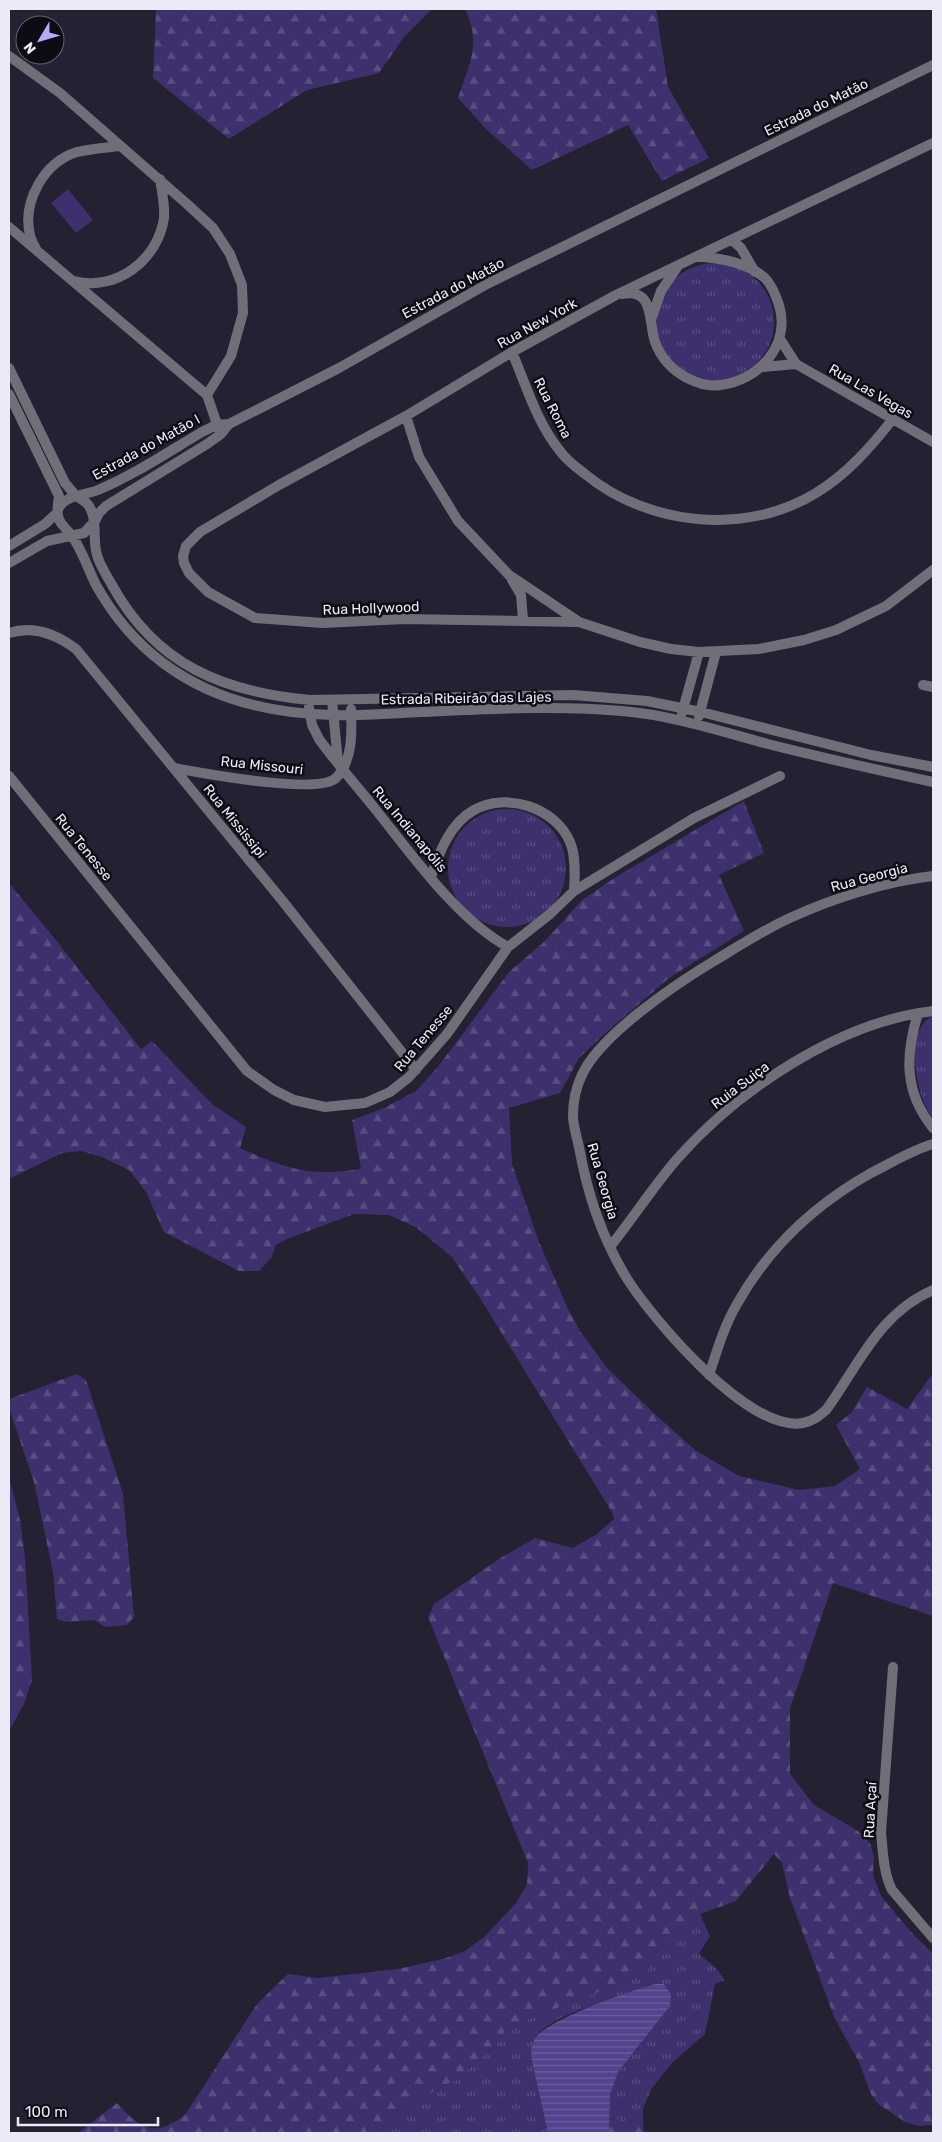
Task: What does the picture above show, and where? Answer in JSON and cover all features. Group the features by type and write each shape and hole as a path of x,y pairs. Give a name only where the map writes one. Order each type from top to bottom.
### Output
{"street":[{"path":"9,56 60,93 119,146 160,179 213,228 230,254 242,285 243,313 231,356 207,395"},
{"name":"Estrada do Matão","path":"229,424 339,368 487,284 933,65"},
{"name":"Rua New York","path":"184,563 183,556 186,546 200,532 279,485 406,416 512,352 616,294 933,144"},
{"path":"38,252 30,236 29,218 30,201 38,184 49,170 76,152 119,146"},
{"path":"71,280 85,284 100,283 128,273 143,262 153,250 164,219 164,203 160,179"},
{"path":"9,227 207,395 219,429 186,458 117,498 99,513 95,522 84,533 47,540 9,563"},
{"path":"732,240 741,248 755,272"},
{"path":"692,257 720,259 735,263 764,278 777,299 782,314 780,339 763,367"},
{"path":"651,320 661,291 681,263"},
{"path":"616,294 631,292 643,298 648,306 655,342 665,361 677,373 698,383 718,386 738,382 763,367 796,364"},
{"name":"Rua Las Vegas","path":"780,339 796,364 933,442"},
{"name":"Rua Roma","path":"512,352 535,409 560,451 596,483 620,499 677,517 714,520 756,516 784,508 815,494 846,473 875,442 892,420"},
{"path":"9,368 65,483 78,497 89,505 95,522"},
{"path":"9,394 59,496 58,513 61,524 72,534"},
{"name":"Rua Hollywood","path":"406,416 419,457 458,521 509,575 579,622"},
{"name":"Estrada do Matão I","path":"78,497 118,481 229,424"},
{"path":"9,546 45,524 58,513 60,506 65,501 78,497"},
{"name":"Estrada Ribeirão das Lajes","path":"95,522 94,546 98,559 120,599 139,626 160,647 182,663 222,683 274,696 310,700 573,695 647,701 700,712 871,755 933,767"},
{"name":"Estrada Ribeirão das Lajes","path":"72,534 104,600 134,638 168,668 206,690 242,703 262,708 333,715 478,709 587,709 630,712 698,725 832,760 933,782"},
{"name":"Rua Hollywood","path":"184,563 195,580 208,592 255,618 323,623 404,619 579,622 648,643 699,652 759,649 804,640 836,630 886,606 933,570"},
{"path":"509,575 521,595 523,620"},
{"name":"Rua Mississipi","path":"9,633 28,630 45,632 62,638 76,648 416,1070"},
{"path":"680,722 699,652"},
{"path":"698,725 716,652"},
{"path":"309,714 310,700"},
{"path":"332,700 340,766"},
{"path":"340,766 349,754 351,700"},
{"name":"Rua Indianapólis","path":"309,714 319,739 431,877 466,916 484,932 508,947"},
{"name":"Rua Missouri","path":"174,768 259,781 315,784 330,782 340,766"},
{"name":"Rua Tenesse","path":"9,776 247,1071 294,1100 324,1107 365,1103 390,1092 416,1070 448,1034 508,947 550,914 574,891 694,818 780,776"},
{"path":"431,877 444,844 459,823 473,810 489,804 511,802 530,806 548,816 562,830 570,842 572,851 575,872 574,891"},
{"name":"Rua Georgia","path":"933,876 837,899 790,917 676,984 616,1034 590,1060 581,1076 574,1095 573,1119 590,1193 610,1247 626,1277 649,1309 709,1375 753,1408 771,1417 793,1423 802,1423 816,1419 826,1410 872,1340 891,1317 908,1303 933,1290"},
{"name":"Ruia Suiça","path":"610,1247 677,1159 737,1102 807,1056 835,1041 879,1024 918,1013 933,1011"},
{"path":"918,1013 910,1049 911,1087 916,1101 933,1128"},
{"path":"709,1375 720,1341 736,1306 752,1278 800,1222 847,1187 909,1154 933,1144"},
{"name":"Rua Açaí","path":"893,1667 881,1832 883,1852 888,1880 892,1890 933,1938"}],"green space":[{"path":"156,9 432,9 404,37 379,73 307,90 229,139 153,78"},
{"path":"465,9 656,9 668,87 709,158 662,181 628,125 532,170 486,129 458,98 470,64 473,44 473,33"},
{"path":"68,189 93,220 76,233 51,203"},
{"path":"715,263 738,267 757,280 770,299 774,322 770,345 757,364 738,377 715,381 692,377 673,364 660,345 656,322 660,299 673,280 692,267"},
{"path":"744,801 764,853 719,875 744,931 669,978 611,1028 579,1058 560,1093 509,1108 512,1164 539,1242 568,1309 580,1331 607,1368 657,1416 695,1450 739,1476 799,1490 835,1486 860,1469 836,1425 852,1412 867,1387 907,1409 933,1373 933,1616 833,1583 790,1708 790,1774 814,1805 858,1831 870,1843 874,1857 873,1875 881,1896 910,1931 933,1954 933,2125 920,2126 907,2123 878,2104 871,2094 859,2062 835,2019 790,1898 782,1863 774,1854 736,1901 700,1914 656,1950 649,1973 510,2026 491,2050 456,2080 389,2115 381,2133 78,2133 117,2103 134,2120 148,2128 164,2127 185,2115 257,2004 288,1974 318,1978 398,1969 443,1959 465,1951 484,1937 516,1903 527,1884 528,1863 428,1617 434,1604 499,1559 535,1538 573,1548 597,1534 614,1519 612,1512 480,1298 452,1257 417,1228 389,1215 354,1214 287,1239 276,1245 271,1258 259,1271 239,1271 164,1232 146,1192 129,1170 102,1157 81,1151 62,1153 9,1179 9,883 141,1049 152,1041 212,1104 246,1127 240,1148 285,1166 299,1169 327,1172 361,1169 352,1120 384,1108 416,1091 437,1068 509,972 544,942 582,900 616,877"},
{"path":"507,809 530,813 549,826 562,845 566,868 562,891 549,910 530,923 507,927 484,923 465,910 452,891 448,868 452,845 465,826 484,813"},
{"path":"933,1016 933,1119 921,1096 917,1080 915,1049 923,1024"},
{"path":"77,1374 86,1380 123,1494 134,1617 127,1625 105,1627 94,1620 66,1622 57,1619 53,1572 34,1482 9,1408 9,1399"},
{"path":"9,1477 20,1520 25,1557 32,1680 24,1704 9,1731"},
{"path":"700,1914 710,1936 699,1954 716,1968 725,1980 715,1984 705,2034 673,2062 652,2088 643,2108 643,2123 608,2118 610,2095 618,2072 670,2006 608,2003 584,2009 554,2022 538,2034 533,2043 531,2051 532,2062 548,2133 381,2133 389,2115 456,2080 491,2050 510,2026 648,1973 656,1950"},
{"path":"608,2118 643,2123 644,2133 609,2133"}],"shaded area":[{"path":"656,1984 664,1984 671,1994 670,2006 618,2072 610,2095 609,2133 548,2133 532,2062 531,2048 534,2040 541,2032 571,2015 629,1992"}]}
